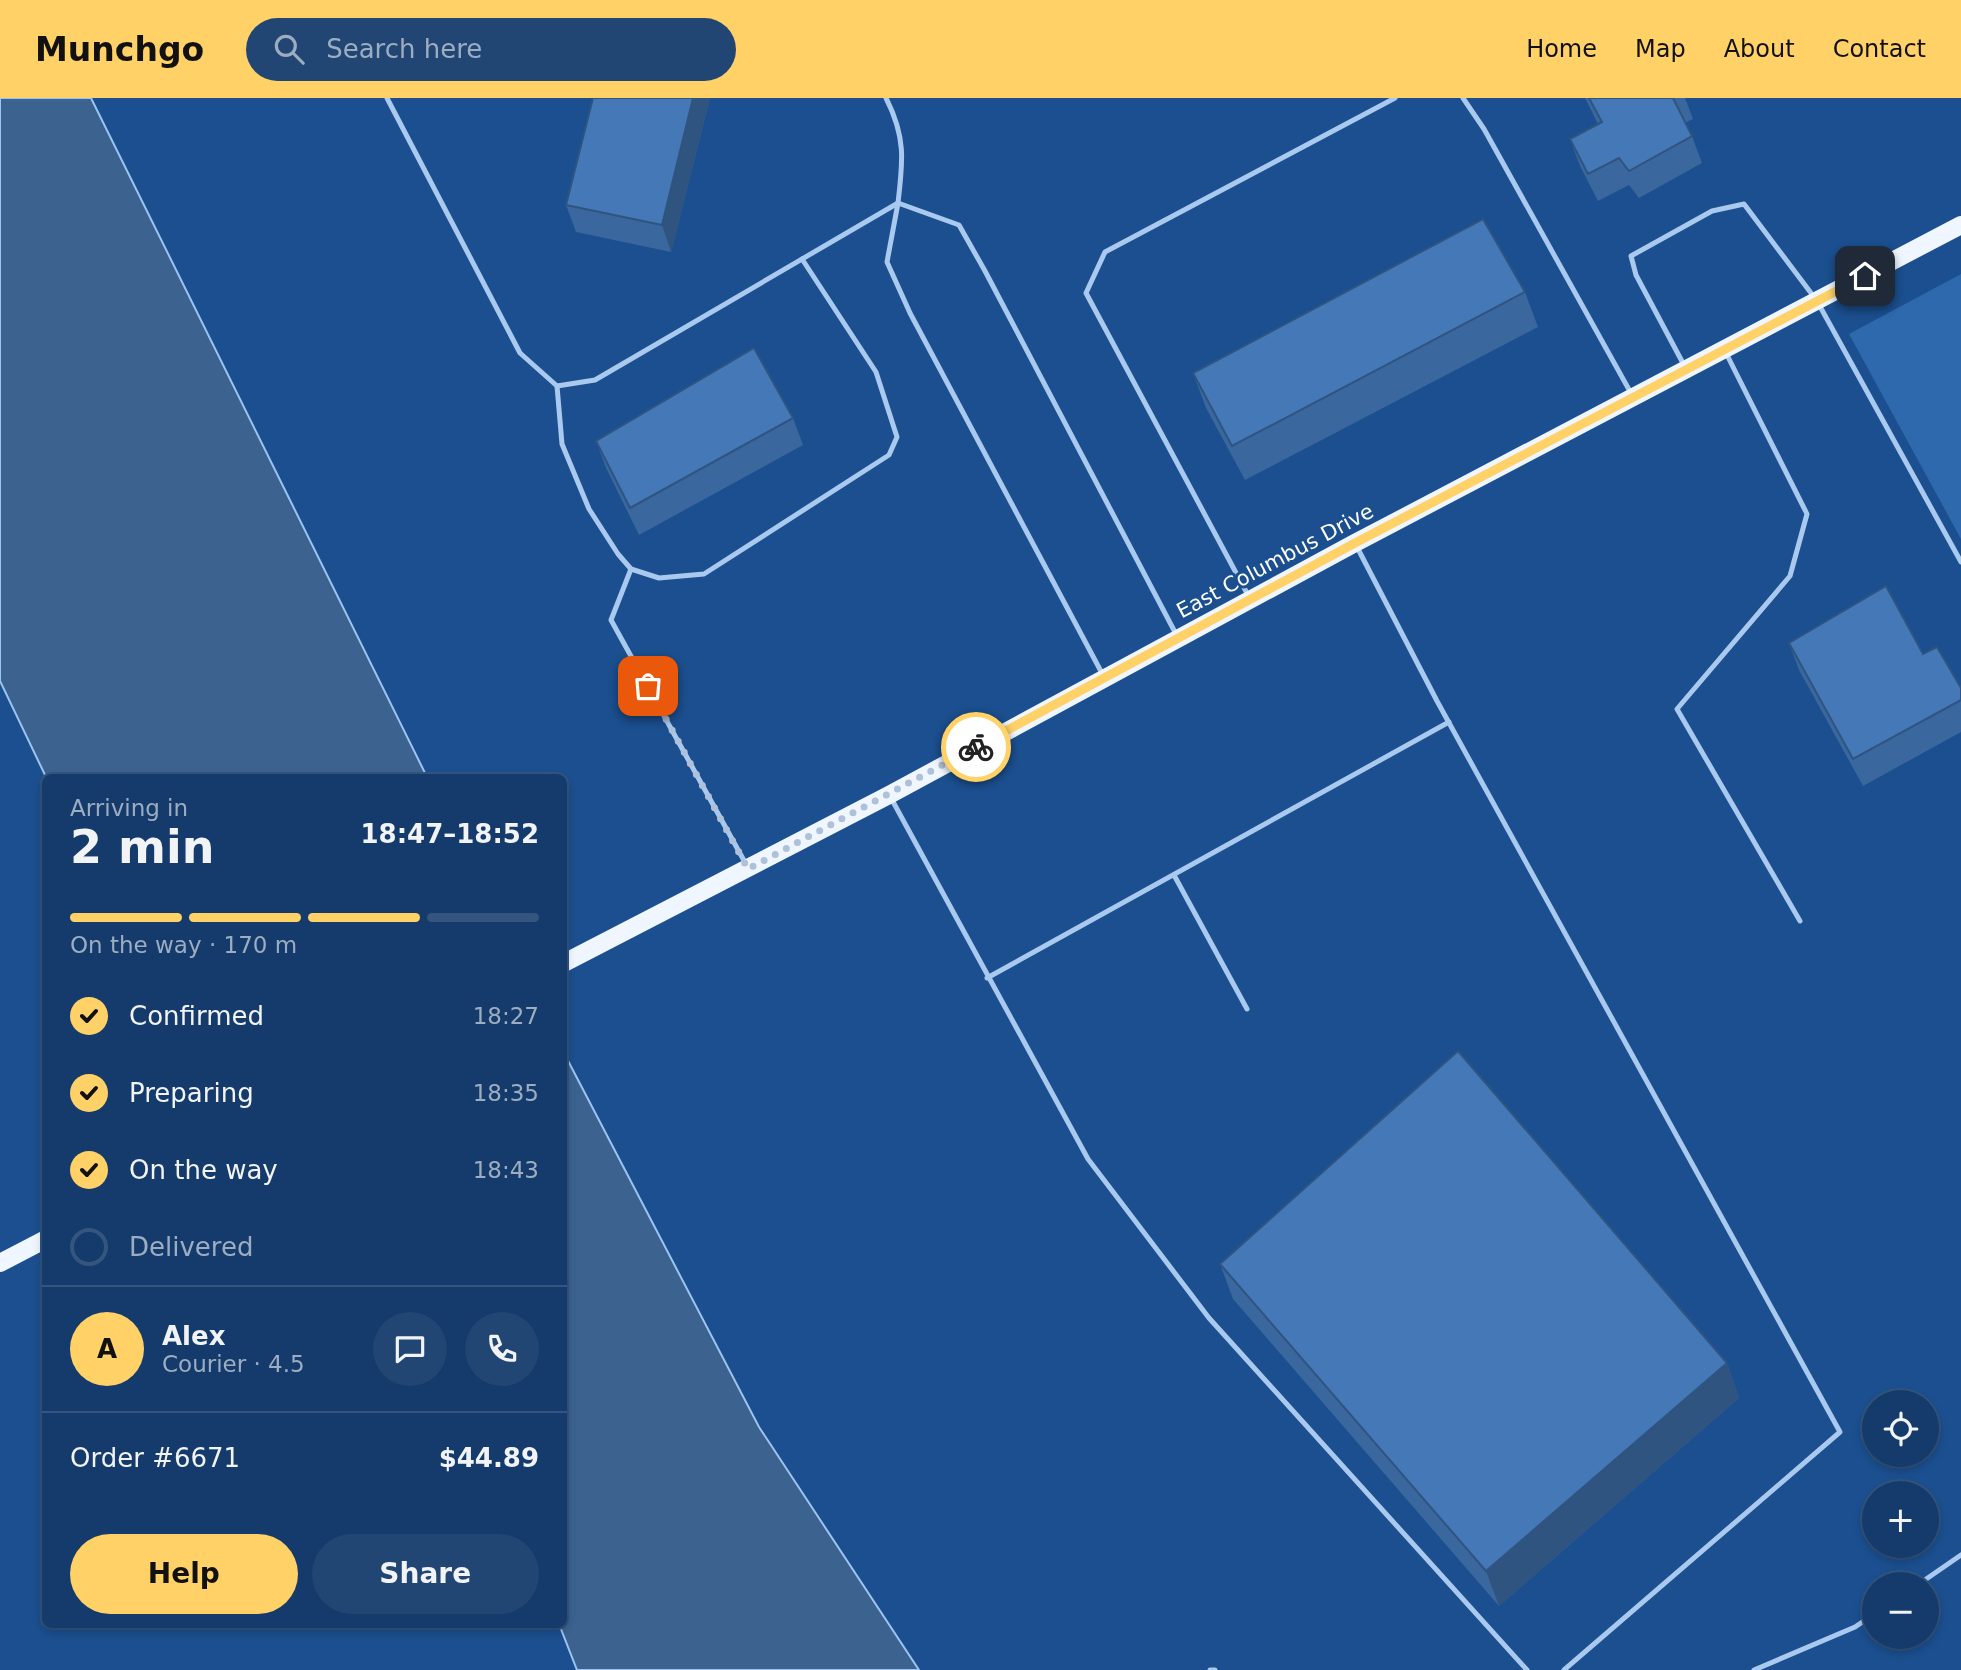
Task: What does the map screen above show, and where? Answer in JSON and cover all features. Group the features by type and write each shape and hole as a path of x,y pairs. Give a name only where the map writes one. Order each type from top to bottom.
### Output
{"main road":[{"name":"East Columbus Drive","path":"567,961 889,795 1355,543 1961,225"},
{"path":"0,1263 42,1241"}],"lane":[{"path":"387,98 520,353 558,386 562,444 589,509 631,569 659,578 705,573 889,455 897,438 876,372 802,259"},
{"path":"886,98 894,113 904,155 887,261 910,313 1104,677"},
{"path":"1250,600 1086,293 1105,252 1395,98"},
{"path":"1463,98 1484,129 1633,398"},
{"path":"558,386 595,380 898,203"},
{"path":"898,203 959,225 1178,638"},
{"path":"1686,370 1636,275 1631,256 1712,211 1744,204 1817,301 1961,562"},
{"path":"1724,350 1807,514 1790,576 1677,709 1800,921"},
{"path":"1355,543 1449,722 1840,1432 1564,1670"},
{"path":"631,569 611,620 748,869"},
{"path":"987,978 1449,722"},
{"path":"889,795 1088,1159 1209,1318 1527,1670"},
{"path":"1174,875 1247,1009"},
{"path":"1936,1572 1961,1555"},
{"path":"1754,1670 1862,1622"}],"shaded area":[{"path":"0,98 91,98 426,774 45,774 0,681"},
{"path":"1961,274 1961,539 1849,334"},
{"path":"567,1059 759,1427 919,1670 577,1670 561,1628 567,1628"}],"building":[{"path":"593,98 693,98 662,225 566,205"},
{"path":"1589,98 1673,98 1692,136 1629,171 1619,158 1588,174 1570,139 1602,122"},
{"path":"1483,219 1525,292 1232,446 1193,373"},
{"path":"754,348 793,418 630,508 596,441"},
{"path":"1886,586 1923,654 1937,647 1961,688 1961,700 1853,759 1789,643"},
{"path":"1458,1051 1727,1363 1486,1571 1220,1264"}],"way so far":[{"path":"648,686 748,869 976,747"}],"route":[{"path":"976,747 1355,543 1865,276"}]}
